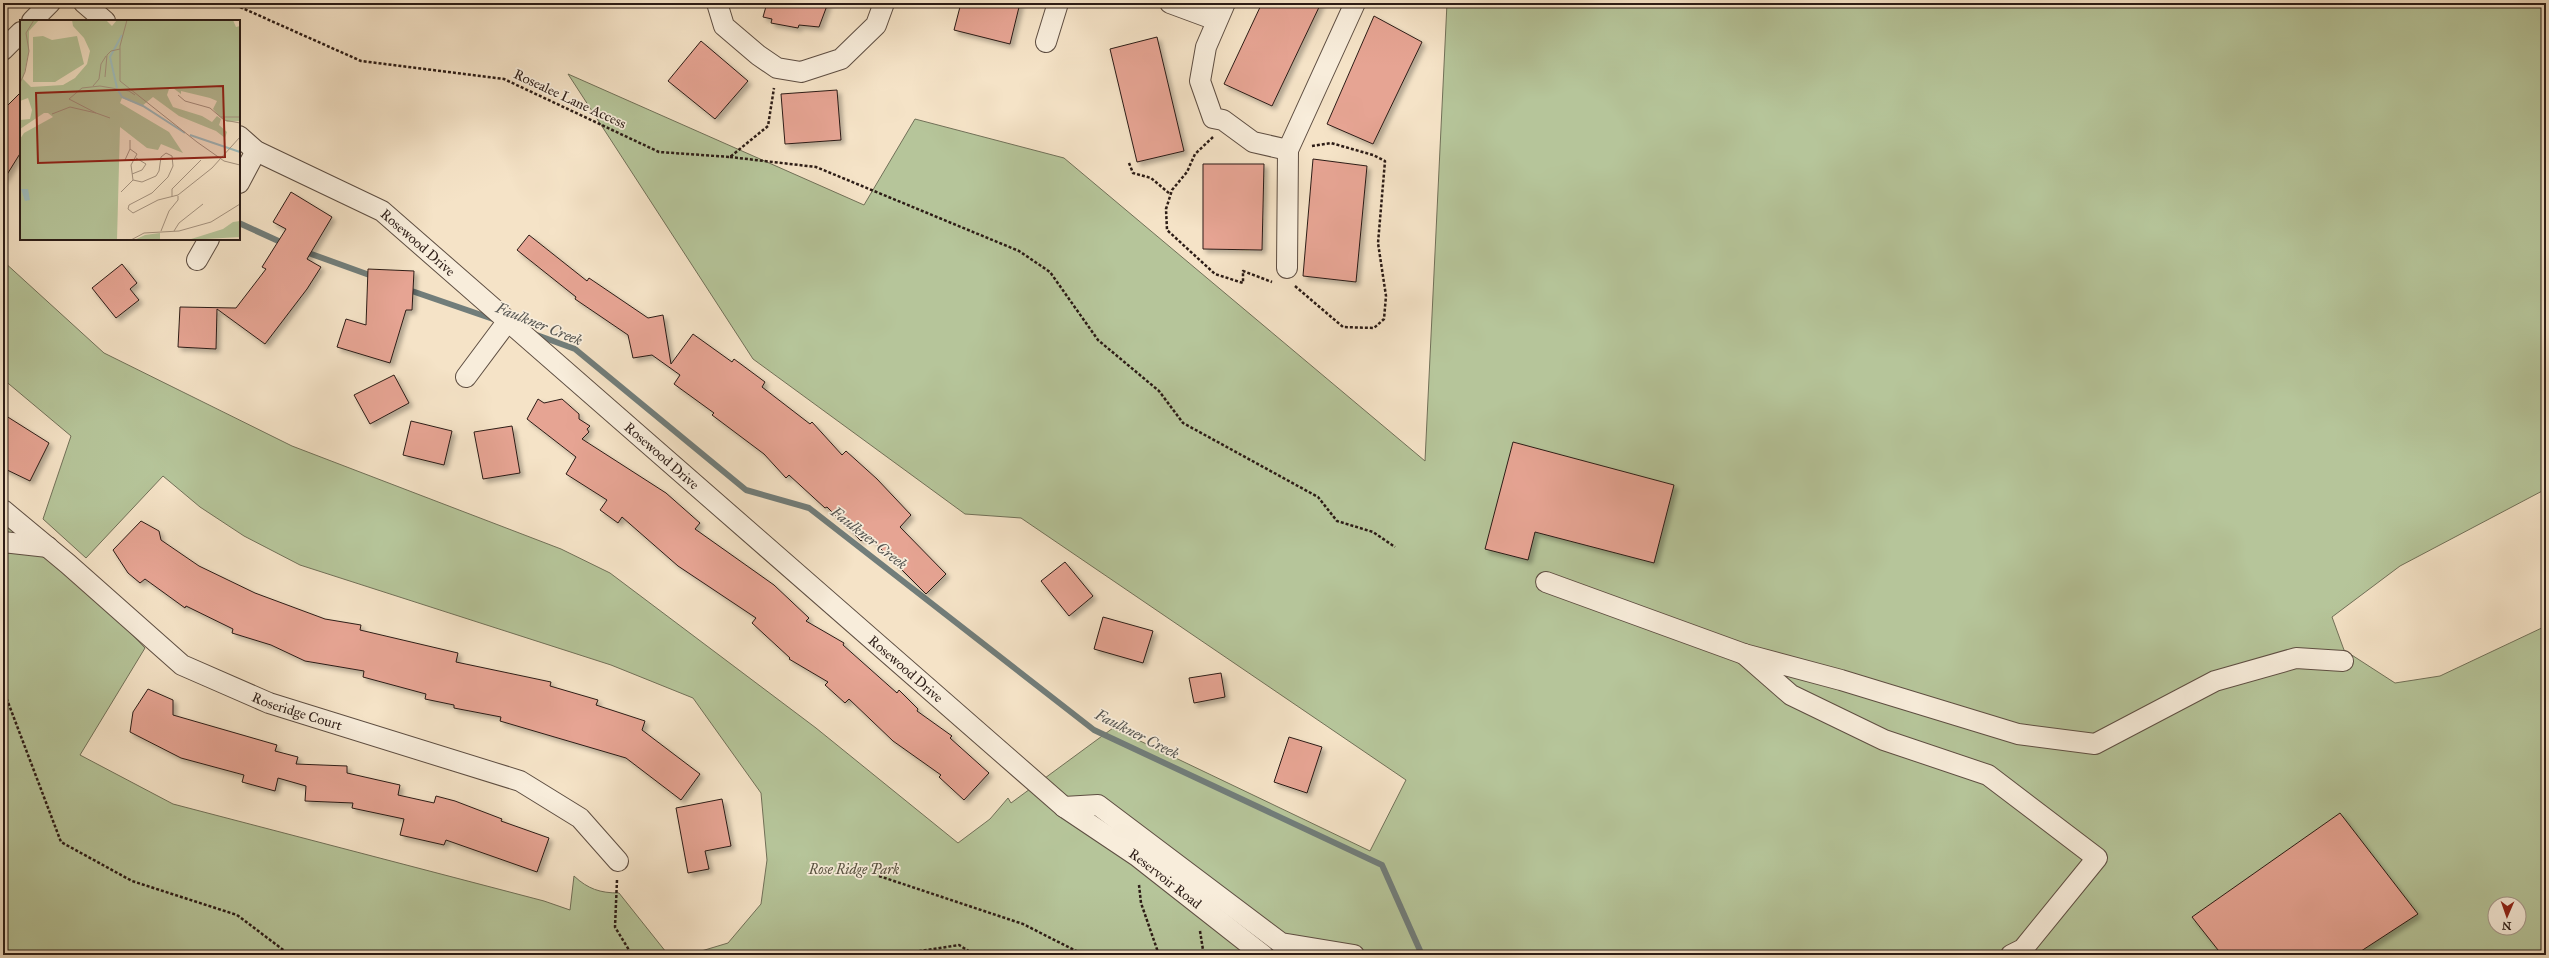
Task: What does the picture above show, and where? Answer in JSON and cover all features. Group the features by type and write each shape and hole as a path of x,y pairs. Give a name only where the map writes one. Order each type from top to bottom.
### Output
{"street":[{"path":"33,20 50,3"},
{"path":"84,3 104,20"},
{"path":"717,3 724,26 777,68 801,72 841,59 876,25 884,3"},
{"path":"1046,42 1058,3"},
{"path":"1170,3 1216,20"},
{"path":"1225,3 1216,20 1206,47 1200,81 1213,118 1223,120 1253,142 1288,150"},
{"path":"1283,277 1288,150 1355,3"},
{"path":"3,50 20,33"},
{"name":"Rosewood Drive","path":"240,137 256,151 382,211 507,322 1064,807"},
{"path":"240,181 256,151"},
{"path":"197,260 208,240"},
{"path":"466,377 507,322"},
{"name":"Roseridge Court","path":"3,510 48,547 182,665 269,703 520,781 580,818 618,861"},
{"path":"3,542 48,547"},
{"path":"1546,582 1744,654 1841,680 2018,734 2095,744 2215,681 2296,658 2343,660"},
{"path":"1744,654 1791,695 1884,740 1988,775 2097,858 2023,949 2011,955"},
{"path":"1064,807 1098,805 1281,943 1354,955"},
{"name":"Reservoir Road","path":"1064,807 1137,856 1263,955"}],"path":[{"name":"Rosealee Lane Access","path":"231,3 361,61 504,79 659,152 730,157 816,167 1019,251 1050,272 1098,340 1159,392 1183,423 1318,497 1337,521 1372,532 1395,547"},
{"path":"730,157 768,126 777,68"},
{"path":"1223,120 1211,140 1195,154 1187,172 1170,194 1166,209 1167,230 1186,250 1215,274 1243,283 1243,270 1283,277 1343,327 1374,328 1384,318 1386,296 1378,242 1385,161 1372,155 1331,143 1288,150"},
{"path":"1130,163 1133,173 1151,178 1170,194"},
{"path":"1290,288 1295,288"},
{"path":"3,689 61,842 132,880 238,915 290,955"},
{"path":"1137,856 1141,903 1159,955"},
{"path":"618,861 615,927 632,955"},
{"path":"879,876 1023,924 1084,955"},
{"path":"894,955 959,945 975,955"}],"green space":[{"name":"Rose Ridge Park","path":"1447,3 2546,3 2546,489 2400,566 2332,617 2344,650 2395,683 2440,676 2546,626 2546,955 688,955 728,943 761,904 767,860 761,793 693,698 611,665 300,565 244,536 200,507 163,476 86,558 43,519 71,436 3,379 3,261 104,353 292,446 561,549 610,573 816,728 958,843 990,819 1008,798 1011,803 1113,728 1370,851 1406,780 1021,518 965,514 753,359 568,74 864,205 915,119 1064,158 1425,461"},
{"path":"3,511 48,547 145,648 80,755 173,804 544,901 570,910 574,876 589,887 600,891 619,893 666,952 672,955 3,955"}],"building":[{"path":"767,3 828,3 819,27 799,25 798,28 771,23 772,19 763,17"},
{"path":"961,3 1020,3 1010,44 954,30"},
{"path":"1262,3 1321,3 1272,106 1224,84"},
{"path":"1374,16 1422,42 1373,144 1327,124"},
{"path":"1157,37 1184,151 1137,162 1110,49"},
{"path":"701,41 748,81 715,119 668,81"},
{"path":"837,90 841,140 785,144 781,94"},
{"path":"20,93 20,154 3,181 3,110"},
{"path":"1313,159 1367,166 1356,282 1303,276"},
{"path":"1203,164 1264,164 1262,250 1203,249"},
{"path":"291,192 332,217 307,259 321,267 307,289 265,344 217,309 216,349 178,347 180,307 236,308 266,269 262,267 286,229 273,222"},
{"path":"529,235 587,281 589,278 648,318 663,315 671,364 693,334 732,362 734,359 765,382 762,387 810,424 812,422 842,455 846,451 877,479 911,515 900,527 946,574 926,594 867,535 861,541 827,507 825,508 789,475 786,478 764,454 712,415 714,413 674,384 680,375 652,355 633,358 628,335 575,299 576,297 517,250"},
{"path":"122,264 137,283 130,289 139,300 116,318 92,288"},
{"path":"368,269 414,271 412,310 406,310 390,363 337,347 346,319 366,325"},
{"path":"394,375 409,403 370,424 354,395"},
{"path":"538,399 544,403 562,399 579,414 579,419 590,426 587,429 589,432 582,439 666,493 700,523 695,529 774,585 809,618 806,621 844,643 843,645 897,693 899,690 918,709 917,711 952,736 950,738 989,773 964,800 939,777 941,775 893,741 849,699 845,703 825,685 828,682 789,659 790,658 752,623 756,618 678,566 622,517 618,523 600,510 607,500 566,474 576,457 527,419"},
{"path":"3,414 49,443 30,481 3,468"},
{"path":"411,421 452,431 444,465 403,455"},
{"path":"512,426 520,473 483,479 474,432"},
{"path":"1513,442 1674,485 1654,563 1535,532 1528,560 1485,549"},
{"path":"141,521 159,531 161,540 199,566 255,593 325,619 361,625 360,630 458,653 456,662 551,682 550,686 598,700 596,705 645,721 642,730 700,774 681,800 626,758 500,721 501,717 454,708 454,705 425,699 426,694 363,677 364,671 305,661 271,645 232,633 233,629 186,606 185,608 145,579 140,583 128,573 113,550"},
{"path":"1065,562 1093,596 1069,616 1041,581"},
{"path":"1103,617 1153,631 1143,663 1094,649"},
{"path":"1221,673 1225,697 1194,703 1189,678"},
{"path":"148,689 173,700 173,715 277,745 275,751 298,757 296,764 347,766 347,773 400,785 398,795 434,803 436,796 455,801 502,819 501,821 549,838 537,872 446,840 444,845 400,835 404,819 352,808 353,803 305,801 306,786 278,778 275,791 242,782 244,775 181,758 130,732 133,712"},
{"path":"1289,737 1322,747 1307,793 1274,782"},
{"path":"722,799 731,846 705,851 709,869 688,873 676,808"},
{"path":"2340,813 2418,914 2355,955 2222,955 2192,917"}],"waterway":[{"name":"Faulkner Creek","path":"240,223 285,244"},
{"name":"Faulkner Creek","path":"303,251 375,277"},
{"name":"Faulkner Creek","path":"406,289 496,320"},
{"name":"Faulkner Creek","path":"534,334 575,349 746,490 809,508 1094,730 1382,865 1422,955"}]}
